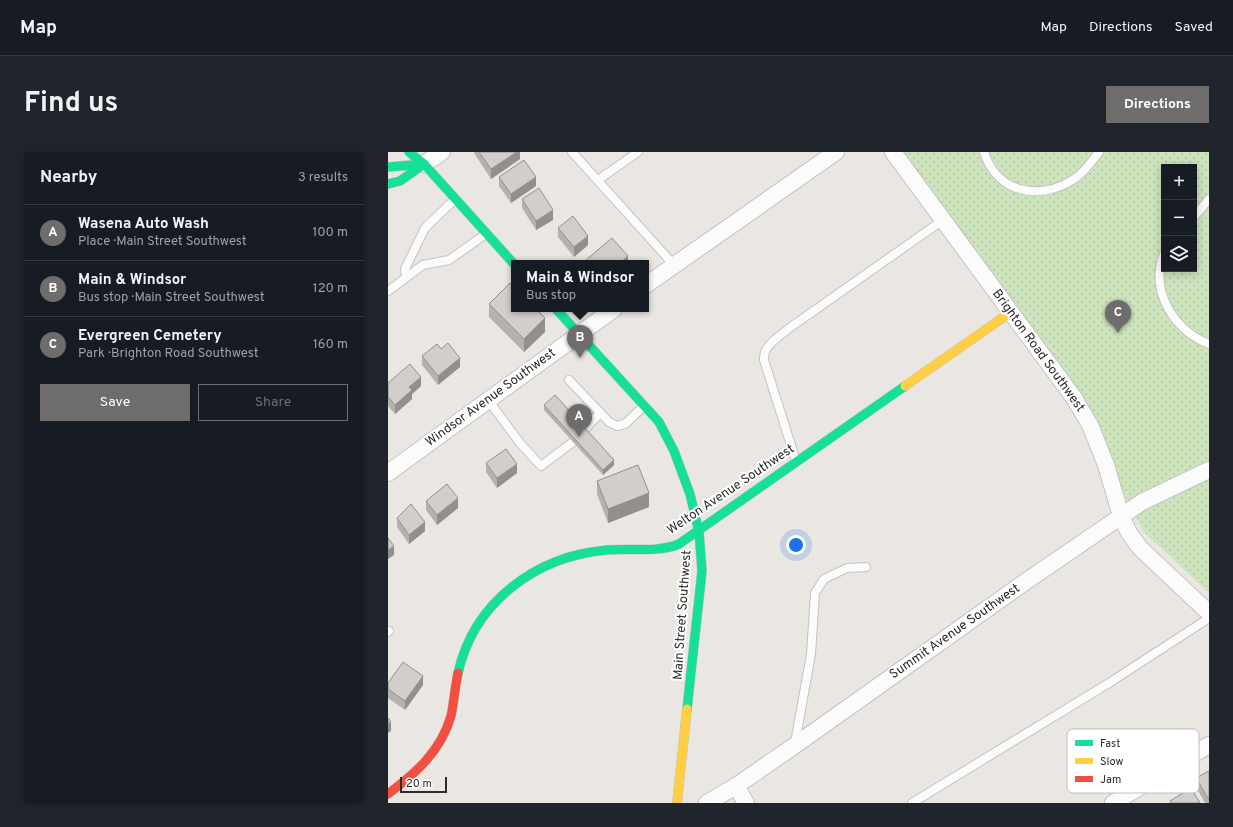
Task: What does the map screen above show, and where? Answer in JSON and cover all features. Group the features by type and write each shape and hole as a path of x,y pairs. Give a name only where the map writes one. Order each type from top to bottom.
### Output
{"street":[{"path":"409,152 425,158 455,199 511,261"},
{"path":"388,167 425,158 442,152"},
{"path":"649,283 771,199 836,152"},
{"name":"Brighton Road Southwest","path":"893,152 1074,398 1090,425 1106,465 1121,516 1129,533 1140,548 1209,613"},
{"path":"388,184 400,181 425,158"},
{"name":"Main Street Southwest","path":"559,312 659,422 668,436 695,506 702,550 702,571 677,803"},
{"name":"Windsor Avenue Southwest","path":"388,473 610,312"},
{"name":"Welton Avenue Southwest","path":"388,794 421,768 432,755 442,738 449,720 460,665 471,638 483,618 513,587 549,563 570,556 596,551 669,548 679,544 733,508 796,462 1011,312"},
{"name":"Summit Avenue Southwest","path":"707,803 736,786 794,746 1025,582 1142,502 1209,470"},
{"path":"1199,751 1209,745"},
{"path":"736,786 746,803"},
{"path":"1113,803 1130,793"}],"lane":[{"path":"572,152 674,265"},
{"path":"598,180 638,152"},
{"path":"984,152 995,171 1007,183 1019,189 1032,192 1048,191 1063,186 1076,178 1099,152"},
{"path":"406,277 405,269 425,228 455,199"},
{"path":"1197,214 1209,200"},
{"path":"796,462 764,360 763,354 766,347 788,329 943,220"},
{"path":"389,289 423,265 449,260 486,234"},
{"path":"1161,261 1159,275 1162,295 1169,310 1187,332 1209,344"},
{"path":"569,380 600,413 617,426 625,424 644,405"},
{"path":"488,400 520,443 541,466 573,442 600,413"},
{"path":"794,746 811,654 815,593 824,578 847,568 866,567"},
{"path":"912,803 1109,683 1209,618"}],"green space":[{"path":"894,152 1209,152 1209,593 1143,531 1074,398"}],"building":[{"path":"479,152 517,152 491,169"},
{"path":"524,160 536,177 511,194 499,177"},
{"path":"539,188 553,210 536,221 522,199"},
{"path":"573,216 588,236 574,247 558,228"},
{"path":"612,238 628,256 623,260 586,260"},
{"path":"510,283 511,312 539,312 545,318 524,339 489,304"},
{"path":"448,343 460,358 438,376 422,356 437,344 441,349"},
{"path":"410,364 421,377 409,387 412,390 395,405 388,397 388,383"},
{"path":"555,395 614,460 603,470 544,405"},
{"path":"506,449 517,464 497,478 486,463"},
{"path":"638,465 649,493 608,509 597,481"},
{"path":"447,484 458,498 437,515 426,501"},
{"path":"411,504 425,522 409,535 397,518"},
{"path":"388,538 394,546 388,550"},
{"path":"403,662 423,676 405,701 388,689 388,683"},
{"path":"1209,771 1209,800 1199,783 1199,776"},
{"path":"1183,793 1194,793 1200,803 1171,803 1170,801"}],"traffic: fast":[{"path":"409,152 424,164 511,261"},
{"path":"388,167 424,164"},
{"path":"388,184 400,181 424,164"},
{"path":"559,312 659,422 674,451 690,494 699,532 702,571 687,709"},
{"path":"458,673 466,648 478,625 493,604 512,587 533,573 556,562 581,554 607,550 643,550 671,547 679,544 905,386"}],"traffic: slow":[{"path":"905,386 1011,312"},
{"path":"677,803 687,709"}],"traffic: jam":[{"path":"388,794 418,769 434,751 441,740 447,729 451,716 458,673"}],"place":[{"name":"Evergreen Cemetery","path":"1118,333"},
{"name":"Main & Windsor","path":"580,358"},
{"name":"Wasena Auto Wash","path":"579,437"}]}
